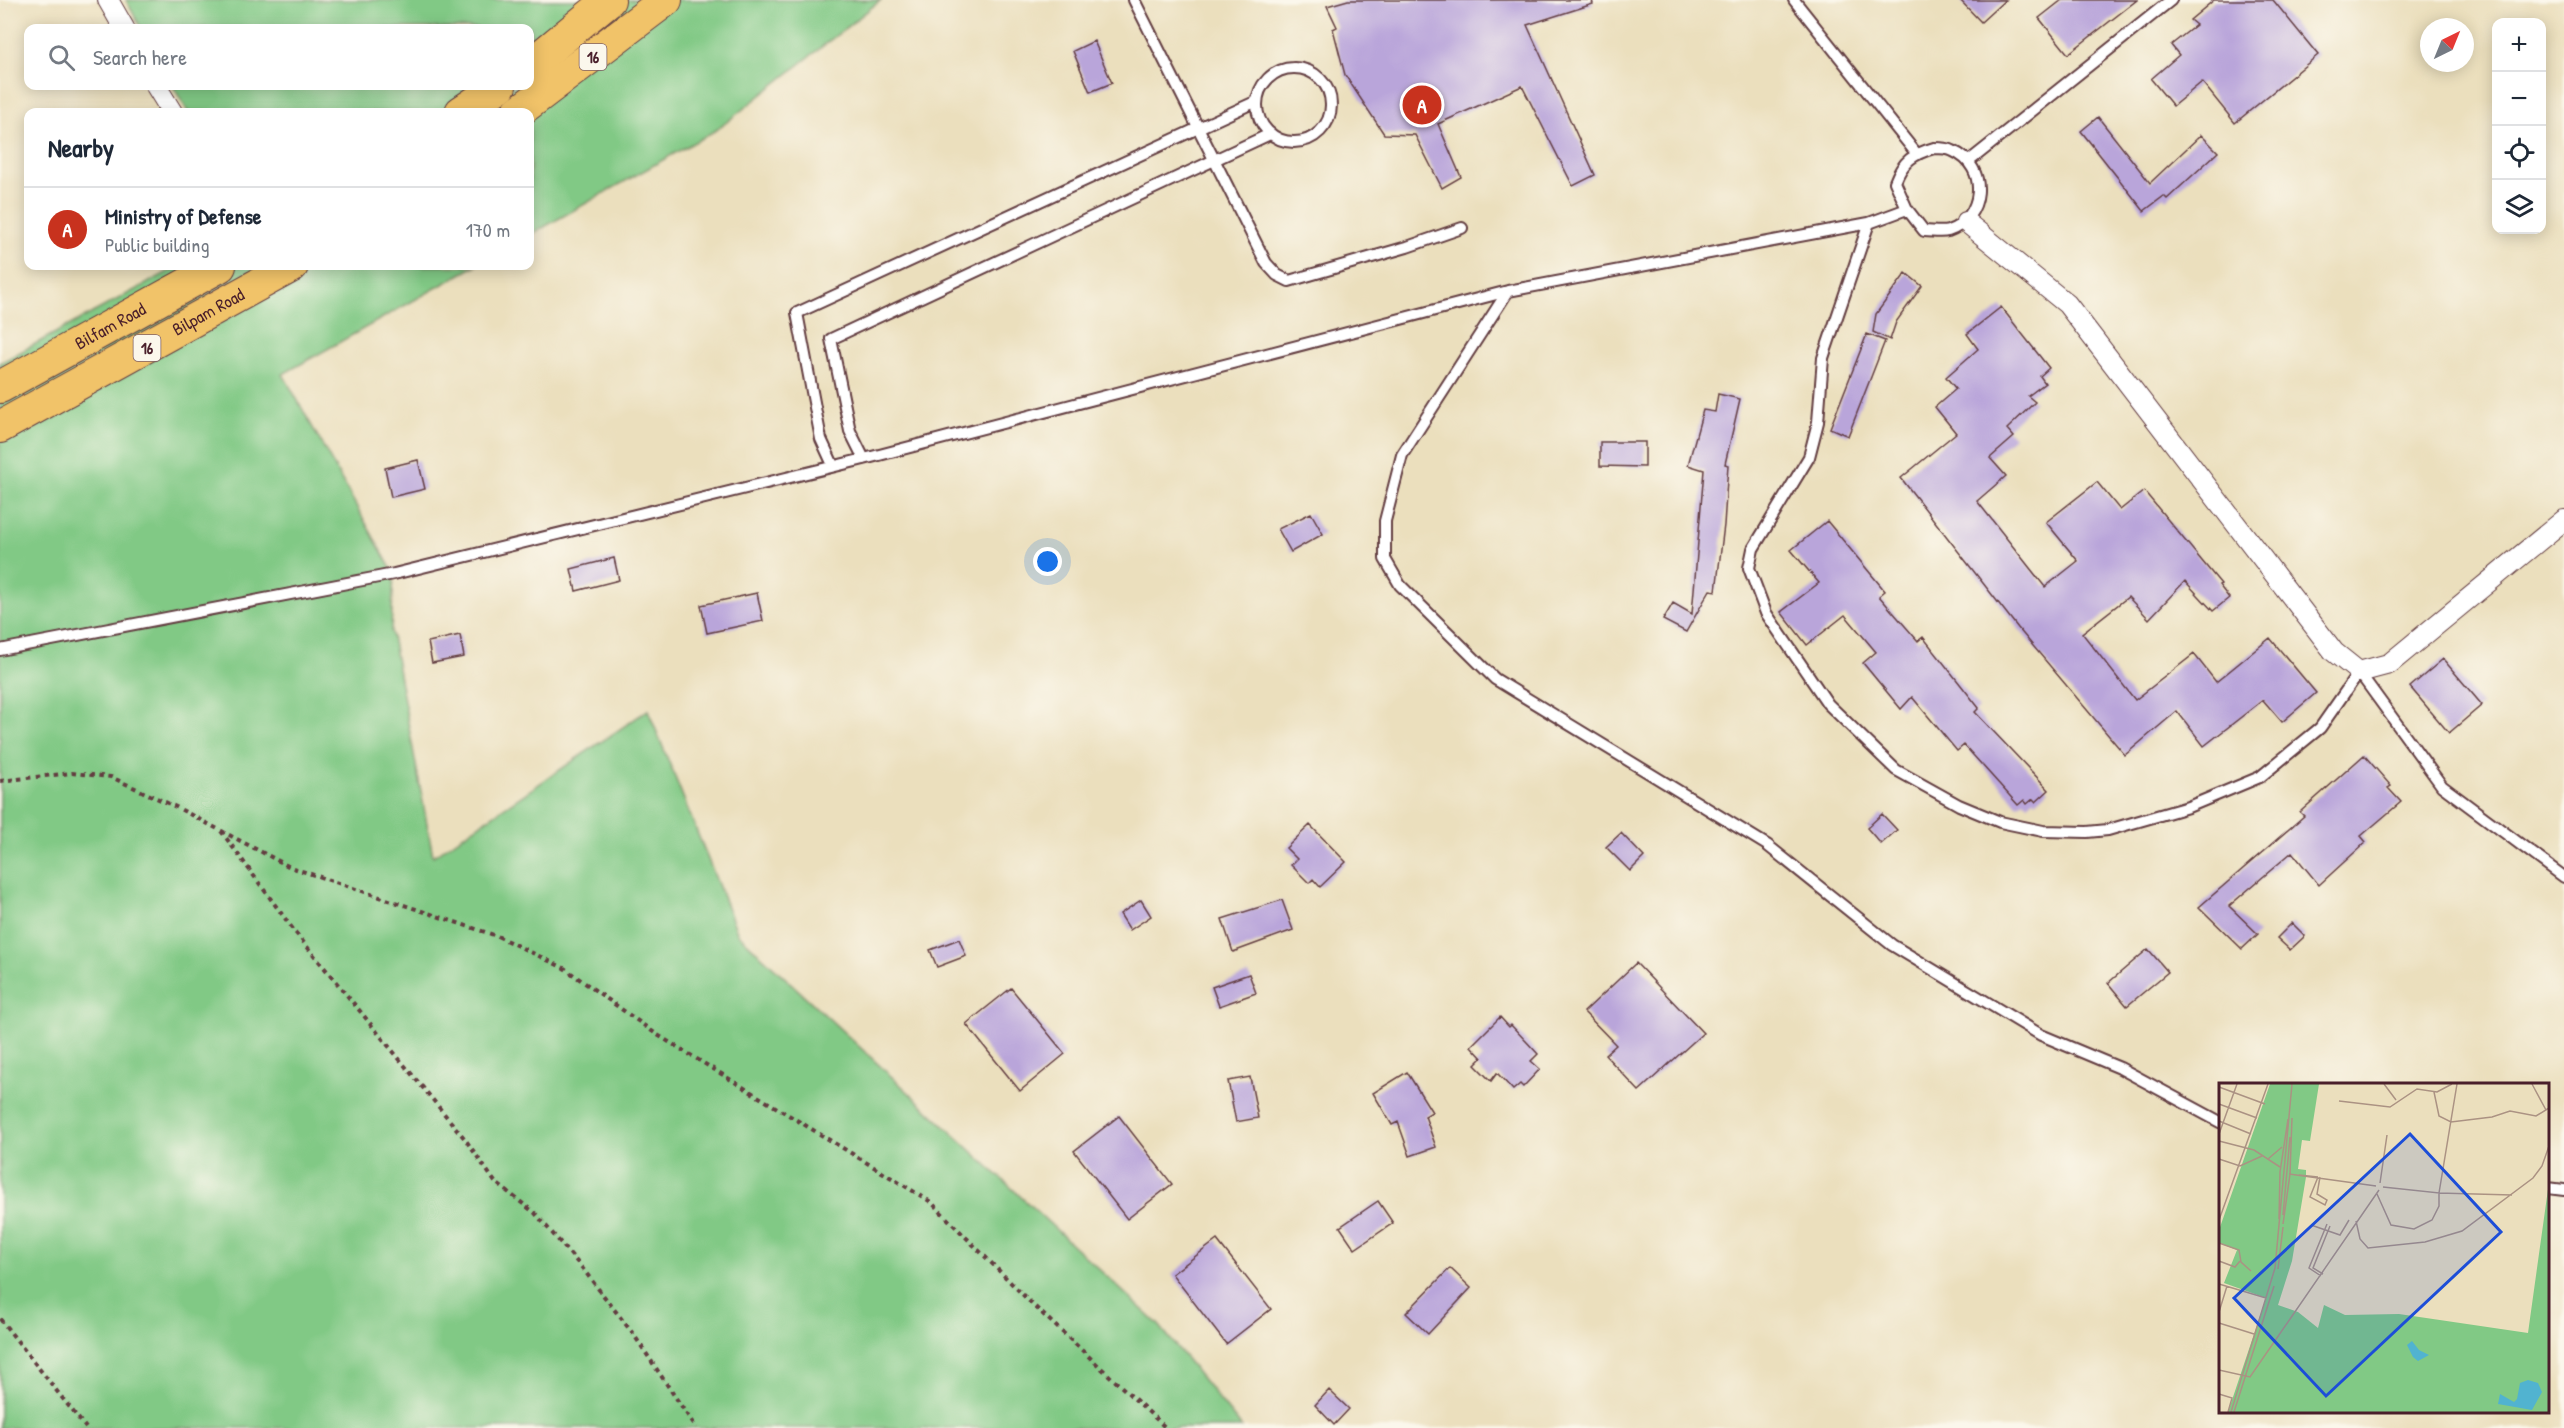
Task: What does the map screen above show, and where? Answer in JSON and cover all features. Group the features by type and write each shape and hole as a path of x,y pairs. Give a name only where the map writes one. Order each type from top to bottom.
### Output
{"main road":[{"name":"16","path":"534,62 609,0"},
{"name":"16","path":"523,108 666,0"},
{"path":"467,108 494,90"},
{"name":"Bilfam Road","path":"0,387 213,270"},
{"name":"Bilpam Road","path":"0,427 285,270"}],"street":[{"path":"108,0 122,24"},
{"path":"158,90 170,108"},
{"path":"1966,222 2067,304 2334,652 2359,672 2389,664 2564,520"}],"lane":[{"path":"1134,0 1266,262 1277,275 1289,281 1407,247 1462,228"},
{"path":"1794,0 1916,153"},
{"path":"1968,162 2171,0"},
{"path":"1293,68 1306,70 1316,75 1325,84 1330,95 1331,107 1329,119 1322,130 1312,138 1301,142 1288,142 1270,134 1259,120 1257,101 1263,84 1271,76 1293,68"},
{"path":"833,465 820,439 797,313 1257,101"},
{"path":"864,459 850,431 831,339 1215,162 1270,134"},
{"path":"1934,147 1953,150 1968,162 1978,181 1978,203 1966,222 1947,232 1924,231 1907,209 1895,182 1902,165 1916,153 1934,147"},
{"path":"0,650 394,574 864,459 1508,291 1869,223 1907,209"},
{"path":"1869,223 1823,358 1818,422 1809,457 1752,549 1749,568 1766,613 1828,704 1896,770 1959,805 2000,822 2043,831 2108,830 2188,807 2260,777 2320,728 2359,672 2442,786 2564,877"},
{"path":"1508,291 1402,455 1385,521 1385,559 1400,585 1495,679 1767,845 1892,945 2041,1035 2120,1068 2219,1121"},
{"path":"2549,1188 2564,1190"}],"path":[{"path":"0,781 72,773 111,777 290,867 497,936 564,968 656,1034 931,1202 1033,1305 1166,1428"},
{"path":"220,830 295,932 465,1138 495,1182 535,1214 583,1269 634,1335 696,1428"},
{"path":"0,1319 86,1428"}],"green space":[{"path":"126,0 881,0 718,129 534,233 534,108 186,108 175,90 534,90 534,24 139,24"},
{"path":"172,270 468,270 283,374 394,574 391,631 433,856 648,710 738,934 1159,1325 1242,1428 0,1428 0,363"}],"building":[{"path":"1348,0 1592,0 1593,4 1527,25 1595,175 1573,186 1522,86 1438,124 1461,177 1442,188 1415,135 1384,134 1345,75 1333,29 1337,27 1327,6"},
{"path":"1960,0 2005,0 1981,22"},
{"path":"2062,0 2137,0 2068,54 2039,18"},
{"path":"2214,0 2273,0 2318,55 2235,123 2202,82 2173,106 2151,79 2179,55 2171,45 2196,25 2190,20"},
{"path":"1094,41 1112,83 1090,92 1073,51"},
{"path":"2098,117 2150,183 2201,135 2218,152 2167,199 2164,196 2144,211 2081,131"},
{"path":"1906,273 1922,286 1896,322 1890,340 1873,332 1876,314"},
{"path":"2001,307 2049,368 2040,376 2045,383 2028,396 2035,402 2007,429 2014,437 1990,458 2006,476 1977,501 2045,587 2078,561 2046,522 2097,482 2120,510 2144,491 2221,584 2219,585 2229,598 2213,611 2185,581 2149,619 2128,597 2082,633 2135,700 2194,654 2216,682 2270,638 2316,693 2282,722 2263,700 2204,746 2177,711 2125,755 2018,628 1901,478 1956,433 1935,407 1956,389 1946,377 1978,349 1967,334"},
{"path":"1867,334 1885,341 1848,436 1830,428"},
{"path":"1718,394 1740,399 1725,464 1728,465 1724,525 1716,591 1710,590 1686,632 1663,620 1673,603 1692,614 1704,470 1688,465 1703,410 1715,412"},
{"path":"1600,442 1645,442 1645,467 1600,466"},
{"path":"418,460 425,489 391,497 385,468"},
{"path":"1311,513 1323,534 1291,552 1278,529"},
{"path":"1827,521 1885,591 1879,596 1918,641 1923,637 1979,708 1975,712 2049,790 2036,802 2033,799 2027,804 2024,800 2018,805 1964,745 1957,751 1912,697 1901,709 1863,663 1876,652 1845,615 1807,645 1781,612 1819,583 1791,550"},
{"path":"614,558 619,580 576,591 571,569"},
{"path":"757,593 763,621 707,633 701,605"},
{"path":"460,635 464,657 432,663 428,642"},
{"path":"2443,659 2482,705 2449,733 2410,687"},
{"path":"2364,755 2391,786 2388,788 2401,802 2361,836 2366,842 2319,885 2292,852 2229,906 2258,934 2242,949 2199,907 2304,816 2300,812"},
{"path":"1882,814 1897,830 1881,844 1867,828"},
{"path":"1310,825 1346,862 1320,887 1313,879 1309,883 1291,865 1297,859 1286,848"},
{"path":"1621,833 1644,857 1630,871 1606,847"},
{"path":"1141,900 1151,916 1130,930 1120,914"},
{"path":"1282,900 1293,930 1233,952 1222,919"},
{"path":"2292,923 2305,936 2290,950 2277,938"},
{"path":"959,939 966,956 937,967 930,950"},
{"path":"2148,949 2168,972 2127,1006 2108,983"},
{"path":"1636,963 1703,1033 1639,1091 1605,1055 1616,1045 1584,1012"},
{"path":"1249,974 1256,993 1219,1006 1212,987"},
{"path":"1011,988 1065,1054 1020,1091 966,1024"},
{"path":"1500,1017 1509,1027 1511,1025 1538,1054 1531,1061 1540,1069 1523,1087 1520,1084 1513,1090 1497,1073 1491,1081 1475,1065 1482,1058 1471,1046"},
{"path":"1407,1072 1432,1112 1425,1116 1436,1147 1410,1156 1398,1122 1392,1125 1373,1093"},
{"path":"1250,1077 1258,1118 1236,1122 1228,1081"},
{"path":"1119,1116 1172,1184 1127,1219 1074,1151"},
{"path":"1378,1201 1393,1223 1355,1249 1340,1227"},
{"path":"1217,1240 1271,1309 1226,1344 1172,1274"},
{"path":"1450,1268 1471,1288 1428,1334 1406,1313"},
{"path":"1329,1390 1349,1409 1334,1425 1315,1405"}],"place":[{"name":"Ministry of Defense","path":"1422,105"}]}
